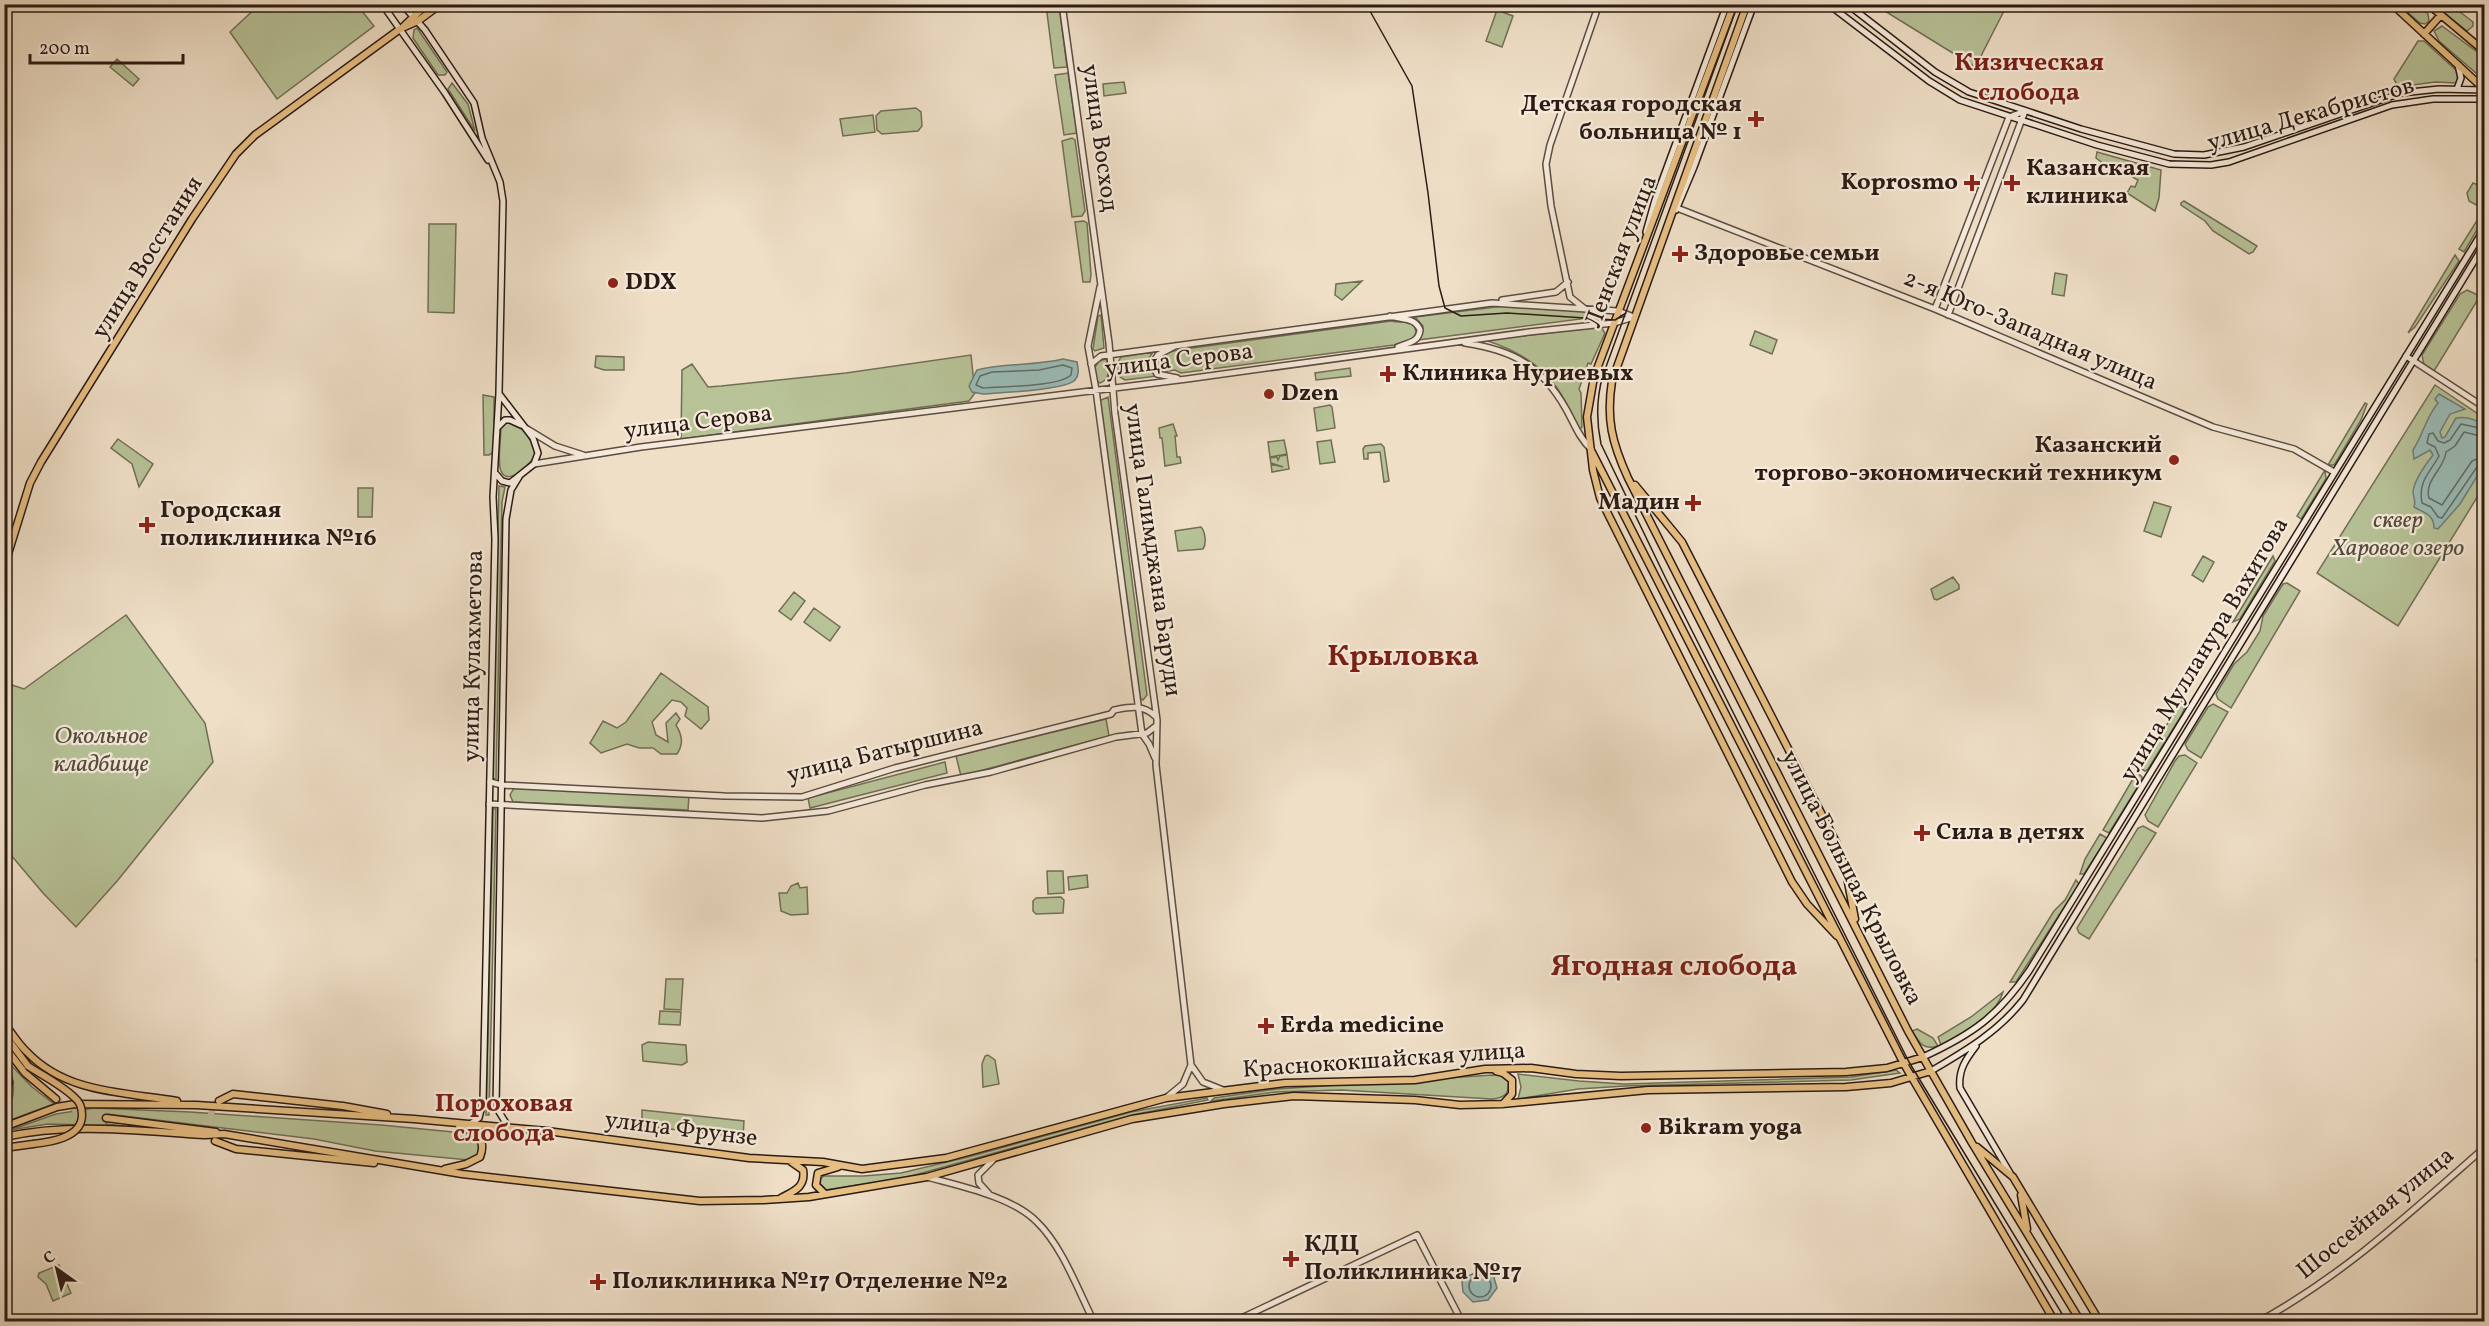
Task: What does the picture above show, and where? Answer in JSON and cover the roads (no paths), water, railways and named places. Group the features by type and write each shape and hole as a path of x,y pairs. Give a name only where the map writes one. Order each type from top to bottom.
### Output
{"main road":[{"name":"улица Восстания","path":"415,19 427,4"},
{"name":"улица Восстания","path":"4,567 30,483 40,463 192,219 236,154 255,135 400,29 441,4"},
{"name":"Ленская улица","path":"1734,4 1618,311 1589,397 1587,417 1594,478 1600,498 1763,827 1801,897 1837,936"},
{"name":"Ленская улица","path":"1613,438 1608,415 1612,381 1746,4"},
{"path":"2392,4 2484,90"},
{"path":"2428,4 2484,51"},
{"path":"2424,34 2440,16"},
{"name":"улица Большая Крыловка","path":"1613,438 1628,478 1908,1030 1972,1143 2081,1322"},
{"name":"улица Большая Крыловка","path":"1591,449 1911,1078 2055,1322"},
{"path":"1628,478 1682,542 1836,842 1846,872 1856,926"},
{"path":"4,1023 27,1052 68,1081 85,1087 196,1105"},
{"path":"4,1034 28,1066 75,1098 81,1108 82,1117 80,1124 66,1136 4,1148"},
{"path":"4,1047 25,1073 56,1099"},
{"name":"Краснококшайская улица","path":"946,1158 1166,1098 1285,1083 1415,1080 1485,1069 1531,1068 1576,1074 1621,1076 1846,1072 1904,1064 1923,1057"},
{"path":"4,1064 9,1082 4,1107"},
{"path":"1485,1069 1503,1073 1512,1080 1512,1094 1502,1104"},
{"name":"Краснококшайская улица","path":"408,1166 700,1201 777,1199 825,1194 927,1177 1132,1119 1294,1096 1415,1100 1460,1105 1502,1104 1648,1090 1846,1087 1891,1083 1931,1071"},
{"path":"219,1101 233,1094 348,1107 414,1119"},
{"path":"4,1127 57,1107 75,1104 196,1105"},
{"name":"улица Фрунзе","path":"196,1105 470,1124 639,1142 748,1158 823,1162 862,1170 946,1158"},
{"path":"106,1118 204,1129 408,1166"},
{"path":"442,1170 466,1164 480,1157 483,1150 480,1136 472,1130 453,1124"},
{"path":"4,1137 52,1130 83,1129 224,1134"},
{"path":"214,1141 247,1150 408,1166"},
{"path":"1972,1143 2013,1177 2100,1322"},
{"path":"777,1199 801,1186 804,1178 803,1170 788,1160"},
{"path":"825,1194 816,1185 818,1173 842,1167"},
{"path":"2021,1191 2027,1232"}],"street":[{"name":"улица Кулахметова","path":"382,4 450,102 500,182"},
{"name":"улица Кулахметова","path":"402,4 456,74 474,103 482,138 500,182 503,201 499,393 493,497 495,539 483,1107 479,1118 470,1124"},
{"name":"улица Восход","path":"1062,4 1101,276 1113,388"},
{"path":"1587,310 1570,297 1551,206 1546,164 1550,145 1599,4"},
{"path":"1640,255 1655,200 1727,4"},
{"path":"1670,219 1694,167 1754,4"},
{"name":"улица Декабристов","path":"1828,4 1945,92 1960,100 2097,145 2169,164 2211,165 2250,156 2392,105 2433,99 2484,99"},
{"name":"улица Декабристов","path":"1847,4 1953,84 1969,92 2025,111 2174,154 2204,155 2244,147 2401,93 2457,89 2484,90"},
{"path":"2456,63 2461,70 2457,89"},
{"path":"1935,309 2009,117 2025,111"},
{"path":"1948,315 2025,111"},
{"name":"2-я Юго-Западная улица","path":"1677,208 1935,309 2213,427 2294,449 2334,472"},
{"name":"улица Мулланура Вахитова","path":"1923,1057 1958,1040 1992,1017 2029,971 2484,229"},
{"path":"1960,243 1973,248"},
{"name":"улица Мулланура Вахитова","path":"1931,1071 1980,1042 1999,1026 2023,1000 2484,245"},
{"name":"улица Восход","path":"1096,390 1088,346 1101,276"},
{"name":"улица Серова","path":"1091,364 1101,356 1182,343 1492,303 1556,292 1568,282"},
{"name":"улица Серова","path":"1492,303 1618,311 1634,317"},
{"path":"1387,315 1410,320 1418,325 1420,330 1415,341 1391,350"},
{"name":"улица Серова","path":"534,464 585,455 1614,323 1634,317"},
{"path":"1458,342 1499,350 1530,366 1551,386 1582,440 1591,449"},
{"path":"1182,343 1158,355 1152,364 1154,371 1161,375 1187,379"},
{"path":"2406,356 2413,363 2484,407"},
{"name":"улица Галимджана Баруди","path":"1113,388 1156,721 1156,765"},
{"name":"улица Галимджана Баруди","path":"1096,390 1142,734"},
{"path":"495,472 504,483 510,483 534,464 538,453 537,445 499,393"},
{"path":"497,429 505,420 515,421 525,428"},
{"name":"улица Серова","path":"525,428 555,446 585,455"},
{"name":"улица Кулахметова","path":"509,1128 496,1107 506,519 511,490 519,477"},
{"path":"1140,707 1152,712 1156,721 1152,731 1142,734 1152,749 1156,765 1191,1065 1203,1082 1223,1090"},
{"name":"улица Батыршина","path":"490,782 502,785 724,796 802,796 895,768 1111,714 1114,710 1140,707"},
{"name":"улица Батыршина","path":"489,804 762,818 803,815 828,811 925,785 991,772 1116,737 1142,734"},
{"path":"1980,1042 1963,1064 1959,1078 1960,1088 2013,1177"},
{"path":"1166,1098 1183,1084 1191,1065"},
{"name":"Шоссейная улица","path":"2258,1322 2302,1297 2396,1228 2484,1149"},
{"path":"993,1197 982,1188 978,1175 998,1157"},
{"path":"927,1177 993,1197 1027,1213 1046,1232 1094,1322"},
{"path":"1233,1322 1417,1236 1462,1322"}],"water":[{"path":"1063,359 1077,362 1078,376 1075,380 1060,386 983,394 972,392 969,386 977,370"},
{"path":"2439,394 2465,409 2450,414 2440,432 2442,438 2445,437 2456,418 2471,418 2484,425 2484,465 2460,504 2438,529 2434,528 2430,517 2414,507 2413,493 2417,479 2433,455 2430,450 2414,459 2413,450 2430,414 2438,403 2435,399"},
{"path":"1481,1270 1487,1270 1493,1274 1497,1288 1488,1300 1473,1302 1463,1292 1462,1282 1468,1276"}],"waterway":[{"path":"2478,960 2484,961"}],"tunnel":[{"path":"56,1099 86,1116 106,1118"},
{"path":"215,1141 209,1121 219,1101"}],"tram line":[{"path":"1366,4 1412,86 1439,286 1445,308 1461,316 1507,313 1615,320 1626,313"},
{"path":"1738,4 1603,375 1598,410 1601,444 1667,581 1909,1062 2067,1322"}],"place":[{"name":"Детская городская больница № 1","path":"1756,119"},
{"name":"Koprosmo","path":"1972,183"},
{"name":"Казанская клиника","path":"2012,183"},
{"name":"Здоровье семьи","path":"1680,254"},
{"name":"DDX","path":"613,283"},
{"name":"Клиника Нуриевых","path":"1388,374"},
{"name":"Dzen","path":"1269,394"},
{"name":"Казанский торгово-экономический техникум","path":"2174,460"},
{"name":"Мадин","path":"1693,503"},
{"name":"Городская поликлиника №16","path":"147,525"},
{"name":"Сила в детях","path":"1922,833"},
{"name":"Erda medicine","path":"1266,1026"},
{"name":"Bikram yoga","path":"1646,1128"},
{"name":"КДЦ Поликлиника №17","path":"1291,1259"},
{"name":"Поликлиника №17 Отделение №2","path":"598,1282"}],"district":[{"name":"Кизическая слобода","path":"2029,78"},
{"name":"Крыловка","path":"1403,657"},
{"name":"Ягодная слобода","path":"1674,967"},
{"name":"Пороховая слобода","path":"504,1119"}],"park label":[{"name":"сквер Харовое озеро","path":"2398,535"},
{"name":"Окольное кладбище","path":"101,751"}]}
